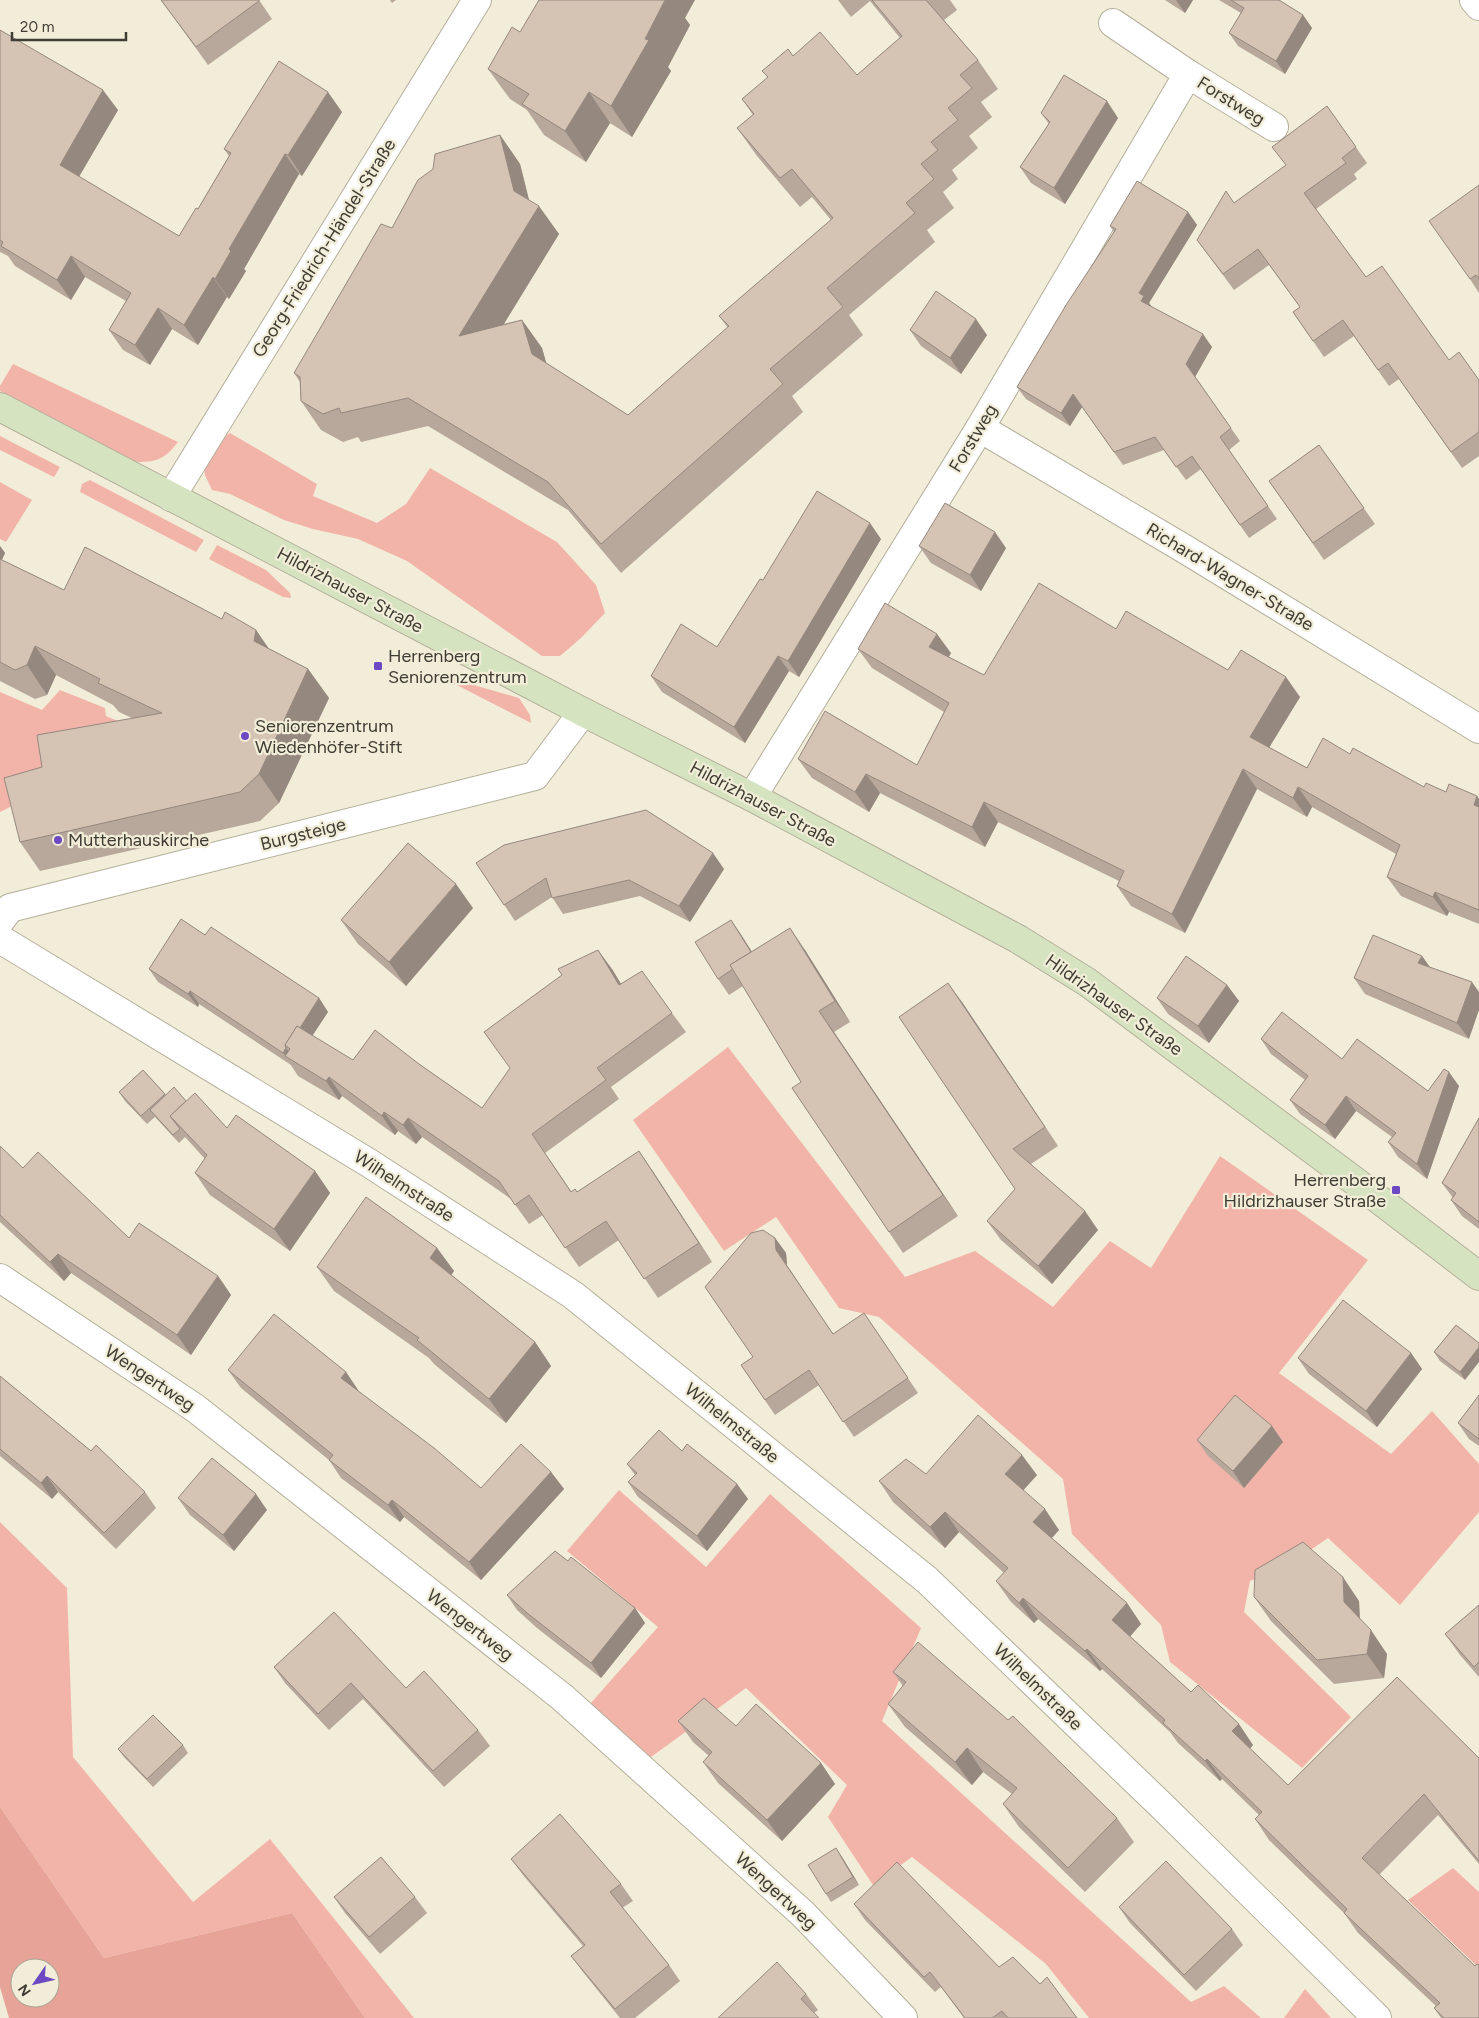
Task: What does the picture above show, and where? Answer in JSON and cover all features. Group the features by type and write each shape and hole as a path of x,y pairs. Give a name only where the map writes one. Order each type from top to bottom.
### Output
{"main road":[{"name":"Hildrizhauser Straße","path":"0,407 583,712 752,797 1018,938 1086,982 1352,1179 1479,1276"}],"street":[{"name":"Georg-Friedrich-Händel-Straße","path":"171,497 477,0"},
{"path":"1474,0 1479,6"},
{"name":"Forstweg","path":"1113,23 1188,74 1274,127"},
{"name":"Forstweg","path":"752,797 980,428 1188,74"},
{"name":"Richard-Wagner-Straße","path":"980,428 1183,548 1479,729"},
{"name":"Burgsteige","path":"0,921 10,908 535,776 583,712"},
{"name":"Wilhelmstraße","path":"0,939 369,1162 572,1295 927,1580 1165,1809 1378,2018"},
{"name":"Wengertweg","path":"0,1278 195,1408 562,1697 803,1914 903,2018"}],"shaded area":[{"path":"13,364 178,442 163,457 147,462 132,462 0,391 0,386"},
{"path":"230,433 317,484 313,496 377,523 406,504 430,468 557,542 596,585 605,613 560,656 542,656 407,561 358,539 313,529 284,520 230,494 212,490 205,475 204,466 216,442"},
{"path":"0,436 60,467 54,477 0,450"},
{"path":"90,480 204,540 196,552 80,492 82,484"},
{"path":"0,482 32,500 6,542 0,539"},
{"path":"217,545 266,570 290,593 291,598 283,597 209,559"},
{"path":"446,677 519,698 530,715 531,723 443,678"},
{"path":"60,690 105,708 106,716 144,732 52,786 0,812 0,692 42,710"},
{"path":"728,1047 905,1277 975,1251 1053,1307 1110,1241 1151,1268 1220,1156 1368,1260 1279,1373 1391,1454 1432,1411 1479,1464 1479,1512 1400,1605 1328,1538 1287,1566 1250,1581 1244,1612 1351,1717 1302,1768 1170,1662 1161,1625 1072,1534 1063,1479 879,1317 839,1308 776,1217 724,1251 633,1120"},
{"path":"619,1490 706,1567 770,1494 921,1628 882,1721 1191,2002 1224,1986 1261,2018 1089,2018 1046,1964 912,1857 873,1885 828,1817 847,1785 746,1688 651,1757 590,1704 658,1627 567,1551"},
{"path":"0,1522 67,1588 73,1757 193,1902 270,1839 414,2018 365,2018 292,1913 104,1958 0,1807"},
{"path":"0,1807 104,1958 292,1913 365,2018 9,2018 0,1987"},
{"path":"1453,1868 1479,1892 1479,1968 1408,1900"},
{"path":"1305,1989 1331,2018 1284,2018"}],"building":[{"path":"161,0 259,0 259,1 196,47"},
{"path":"539,0 665,0 645,39 649,40 611,106 589,92 565,131 522,104 529,94 488,69 512,27 520,32"},
{"path":"872,0 926,0 978,60 960,75 972,88 948,108 958,120 931,142 938,150 921,164 934,179 906,203 915,213 827,288 843,307 770,369 783,384 601,544 548,482 408,398 341,413 339,408 323,414 301,401 300,377 294,373 381,224 392,228 418,180 433,169 435,154 500,135 514,191 539,206 459,336 522,320 532,354 628,415 729,326 719,316 833,218 792,169 780,178 737,128 754,114 742,99 768,77 762,71 788,49 793,56 820,32 857,75 902,36"},
{"path":"1231,0 1279,0 1303,15 1276,61 1229,33 1244,8"},
{"path":"0,30 103,90 60,165 179,236 196,208 198,209 231,153 224,149 279,61 328,92 288,155 285,154 229,249 231,251 215,279 213,277 184,325 158,308 135,345 109,330 131,293 71,256 57,280 1,246 3,242 0,240"},
{"path":"1064,75 1107,101 1054,188 1020,167 1050,122 1041,113"},
{"path":"1327,106 1356,147 1342,158 1346,163 1304,193 1366,277 1382,266 1449,360 1459,352 1479,380 1479,432 1451,452 1388,363 1378,370 1343,320 1313,341 1293,312 1300,307 1258,249 1223,274 1197,240 1226,191 1234,203 1286,165 1272,147"},
{"path":"1137,181 1188,212 1139,293 1144,296 1141,301 1203,334 1186,364 1231,428 1220,437 1268,506 1240,525 1192,456 1176,467 1155,437 1114,452 1073,394 1061,413 1017,387 1066,305 1116,229 1110,226"},
{"path":"1479,185 1479,279 1476,275 1470,279 1429,221"},
{"path":"936,291 976,319 950,358 910,330"},
{"path":"1319,445 1364,508 1313,543 1269,481"},
{"path":"817,491 870,523 788,661 778,656 734,727 651,676 681,624 717,647 760,579 763,580"},
{"path":"945,503 995,532 970,575 919,546"},
{"name":"Seniorenzentrum Wiedenhöfer-Stift","path":"85,547 222,619 225,612 256,630 254,641 308,669 259,774 240,792 20,842 4,778 42,767 37,735 162,713 98,683 100,679 35,646 27,665 15,670 0,662 0,559 64,590"},
{"path":"1039,583 1116,629 1126,611 1228,670 1241,650 1286,677 1250,737 1307,768 1323,738 1350,754 1353,748 1424,787 1426,783 1446,792 1449,784 1477,796 1474,805 1479,807 1479,910 1435,892 1433,897 1387,877 1400,845 1298,787 1293,798 1243,769 1172,914 1117,886 1124,871 984,802 972,827 866,774 855,792 798,759 825,711 917,765 949,703 858,649 885,603 937,634 929,647 984,675"},
{"path":"646,810 713,853 679,906 629,880 552,898 546,878 504,905 476,863 504,845"},
{"path":"408,843 456,884 389,962 341,920"},
{"path":"181,919 205,935 211,927 319,998 300,1028 297,1026 285,1045 286,1048 283,1053 190,991 188,994 149,969"},
{"path":"731,920 751,952 730,965 733,969 718,979 695,942"},
{"path":"790,928 835,1001 819,1011 943,1195 889,1232 792,1088 801,1082 730,965"},
{"path":"1373,935 1422,956 1418,963 1472,982 1457,1023 1354,978"},
{"path":"598,950 619,985 642,971 672,1013 597,1068 606,1080 532,1134 571,1192 575,1189 577,1192 639,1151 699,1243 644,1279 606,1221 565,1248 529,1195 515,1205 499,1181 408,1118 403,1125 384,1112 382,1116 329,1077 326,1081 285,1056 290,1049 285,1045 297,1026 353,1060 375,1030 419,1064 482,1108 510,1068 484,1032 562,975 558,969"},
{"path":"1186,956 1227,985 1198,1026 1157,998"},
{"path":"948,983 1045,1127 1013,1149 1085,1211 1038,1266 987,1221 1015,1189 899,1017"},
{"path":"1282,1012 1342,1059 1357,1039 1428,1091 1444,1069 1449,1072 1417,1164 1388,1142 1396,1133 1346,1096 1325,1125 1290,1100 1308,1076 1261,1039"},
{"path":"143,1070 165,1094 141,1116 119,1092"},
{"path":"174,1087 186,1101 170,1116 180,1129 173,1135 150,1110"},
{"path":"195,1093 227,1128 236,1115 315,1171 274,1229 195,1173 207,1155 170,1116"},
{"path":"1479,1118 1479,1222 1451,1200 1456,1193 1442,1183"},
{"path":"0,1146 23,1168 38,1152 129,1238 139,1223 218,1276 177,1335 58,1254 50,1262 0,1215"},
{"path":"366,1197 437,1248 430,1258 535,1342 489,1399 417,1340 419,1338 317,1267"},
{"path":"763,1230 775,1238 776,1250 833,1334 864,1313 908,1378 843,1422 809,1370 765,1400 741,1365 753,1357 705,1287 751,1233"},
{"path":"1343,1300 1411,1353 1366,1411 1298,1358"},
{"path":"274,1314 346,1372 341,1378 434,1448 481,1488 521,1444 551,1472 469,1562 392,1500 388,1505 329,1460 333,1455 228,1370"},
{"path":"1456,1325 1479,1343 1479,1347 1460,1372 1434,1352"},
{"path":"0,1376 91,1451 96,1445 145,1492 104,1533 47,1476 41,1483 0,1449"},
{"path":"1235,1395 1272,1426 1233,1471 1197,1440"},
{"path":"1479,1395 1479,1439 1458,1423"},
{"path":"978,1415 1022,1455 1005,1474 1045,1509 1033,1522 1127,1603 1112,1620 1191,1692 1198,1685 1239,1724 1232,1731 1288,1785 1397,1677 1479,1758 1479,1861 1424,1794 1362,1858 1475,1966 1479,1965 1479,2018 1444,2018 1434,2008 1440,2003 1344,1913 1347,1909 1255,1819 1262,1812 1207,1759 1205,1761 1163,1723 1165,1720 1087,1649 1085,1651 1023,1598 1019,1603 996,1581 1008,1568 945,1512 930,1527 879,1481 906,1459 926,1474"},
{"path":"659,1430 682,1451 687,1444 737,1484 697,1536 628,1482 637,1473 627,1464"},
{"path":"212,1458 256,1494 223,1535 178,1498"},
{"path":"1303,1542 1343,1577 1344,1602 1371,1630 1367,1654 1317,1660 1254,1597 1255,1570"},
{"path":"555,1551 568,1561 571,1557 635,1608 591,1663 507,1595"},
{"path":"1479,1605 1479,1662 1474,1667 1445,1634"},
{"path":"334,1612 406,1688 424,1671 478,1730 433,1771 351,1683 318,1714 274,1667"},
{"path":"918,1642 1008,1720 1013,1716 1117,1818 1068,1868 1003,1804 1017,1788 967,1748 955,1762 888,1704 906,1682 893,1672"},
{"path":"704,1698 736,1726 756,1704 821,1763 767,1820 703,1762 712,1752 678,1721"},
{"path":"153,1715 183,1745 147,1779 118,1749"},
{"path":"560,1814 621,1884 610,1892 669,1965 615,2009 571,1956 585,1945 511,1859"},
{"path":"836,1848 853,1877 826,1894 808,1865"},
{"path":"381,1857 415,1897 369,1937 334,1897"},
{"path":"1166,1861 1232,1929 1184,1975 1119,1907"},
{"path":"897,1862 999,1967 1013,1957 1040,1984 1047,1977 1077,2018 1008,2018 1002,2011 992,2018 965,2018 930,1972 924,1977 854,1904"},
{"path":"777,1962 806,1994 801,1999 819,2018 718,2018"}],"place":[{"name":"Herrenberg Seniorenzentrum","path":"378,666"},
{"name":"Seniorenzentrum Wiedenhöfer-Stift","path":"245,736"},
{"name":"Mutterhauskirche","path":"58,840"},
{"name":"Herrenberg Hildrizhauser Straße","path":"1396,1190"}]}
